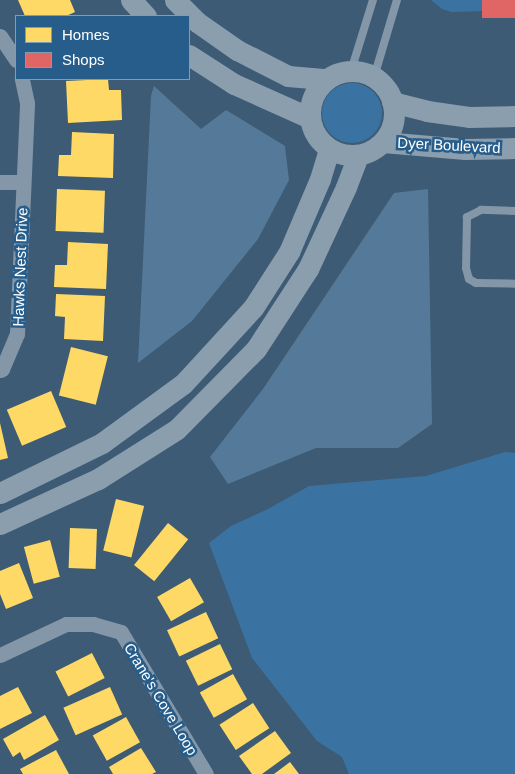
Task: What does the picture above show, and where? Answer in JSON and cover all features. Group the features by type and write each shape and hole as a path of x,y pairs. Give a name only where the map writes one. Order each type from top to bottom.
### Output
{"street":[{"path":"131,0 145,15"},
{"path":"175,0 197,22 237,50 288,76 326,80"},
{"path":"0,36 15,58"},
{"path":"190,56 234,84 310,118"},
{"path":"351,70 374,77 386,87 392,102 394,116 391,130 383,142 372,151 358,155 343,155 330,149 316,136 310,118 310,104 316,90 326,80 337,73 351,70"},
{"name":"Hawks Nest Drive","path":"0,370 17,334 27,103 22,80"},
{"name":"Dyer Boulevard","path":"392,102 428,111 469,117 515,116"},
{"name":"Dyer Boulevard","path":"383,142 465,149 515,148"},
{"path":"0,493 102,443 183,384 253,308 289,252 320,179 330,149"},
{"path":"0,524 98,479 177,429 256,349 308,269 346,187 358,155"},
{"path":"0,182 23,182"},
{"name":"Crane's Cove Loop","path":"0,655 66,624 92,624 120,632 206,774"}],"lane":[{"path":"351,70 373,0"},
{"path":"374,77 397,0"},
{"path":"515,211 481,210 467,217 466,268 469,279 476,284 515,284"}],"shaded area":[{"path":"431,0 482,0 482,11 452,12 442,9"},
{"path":"352,83 364,85 377,96 382,113 380,125 369,138 352,143 340,141 327,130 322,113 324,101 335,88"},
{"path":"154,86 201,129 226,110 285,146 289,180 258,239 192,321 138,363 151,96"},
{"path":"428,189 432,424 398,448 316,448 228,484 210,457 263,389 394,193"},
{"path":"505,452 515,453 515,774 349,774 342,757 317,741 252,658 209,543 231,526 268,509 309,486 426,476"}],"building: Homes":[{"path":"18,0 70,0 75,12 68,15 25,15"},
{"path":"108,80 109,90 121,90 122,120 68,123 66,81"},
{"path":"72,132 114,134 113,178 58,176 59,155 71,155"},
{"path":"57,189 105,191 104,233 56,231"},
{"path":"68,242 108,244 106,289 54,287 55,265 67,265"},
{"path":"56,294 105,296 103,341 64,339 65,317 55,316"},
{"path":"71,347 108,356 96,405 59,396"},
{"path":"51,391 66,427 22,446 7,410"},
{"path":"0,423 8,458 0,460"},
{"path":"116,499 144,506 131,557 103,550"},
{"path":"168,523 188,539 154,581 134,565"},
{"path":"70,528 97,529 96,569 69,568"},
{"path":"50,540 60,577 34,584 24,547"},
{"path":"19,563 33,598 6,609 0,594 0,571"},
{"path":"190,578 204,602 171,621 157,597"},
{"path":"206,612 218,638 179,656 167,630"},
{"path":"220,644 232,669 198,686 186,661"},
{"path":"92,653 105,678 68,697 55,672"},
{"path":"233,674 247,699 214,718 200,692"},
{"path":"18,687 32,713 0,729 0,696"},
{"path":"110,687 122,714 76,735 63,708"},
{"path":"253,703 269,728 236,750 219,725"},
{"path":"45,715 59,740 24,760 20,752 13,757 3,739"},
{"path":"126,717 140,742 107,761 93,735"},
{"path":"275,731 291,753 262,774 252,774 239,756"},
{"path":"141,748 156,772 152,774 113,774 109,767"},
{"path":"56,750 69,774 23,774 20,769"},
{"path":"290,762 299,774 274,774"}],"building: Shops":[{"path":"482,0 515,0 515,18 482,18"}]}
